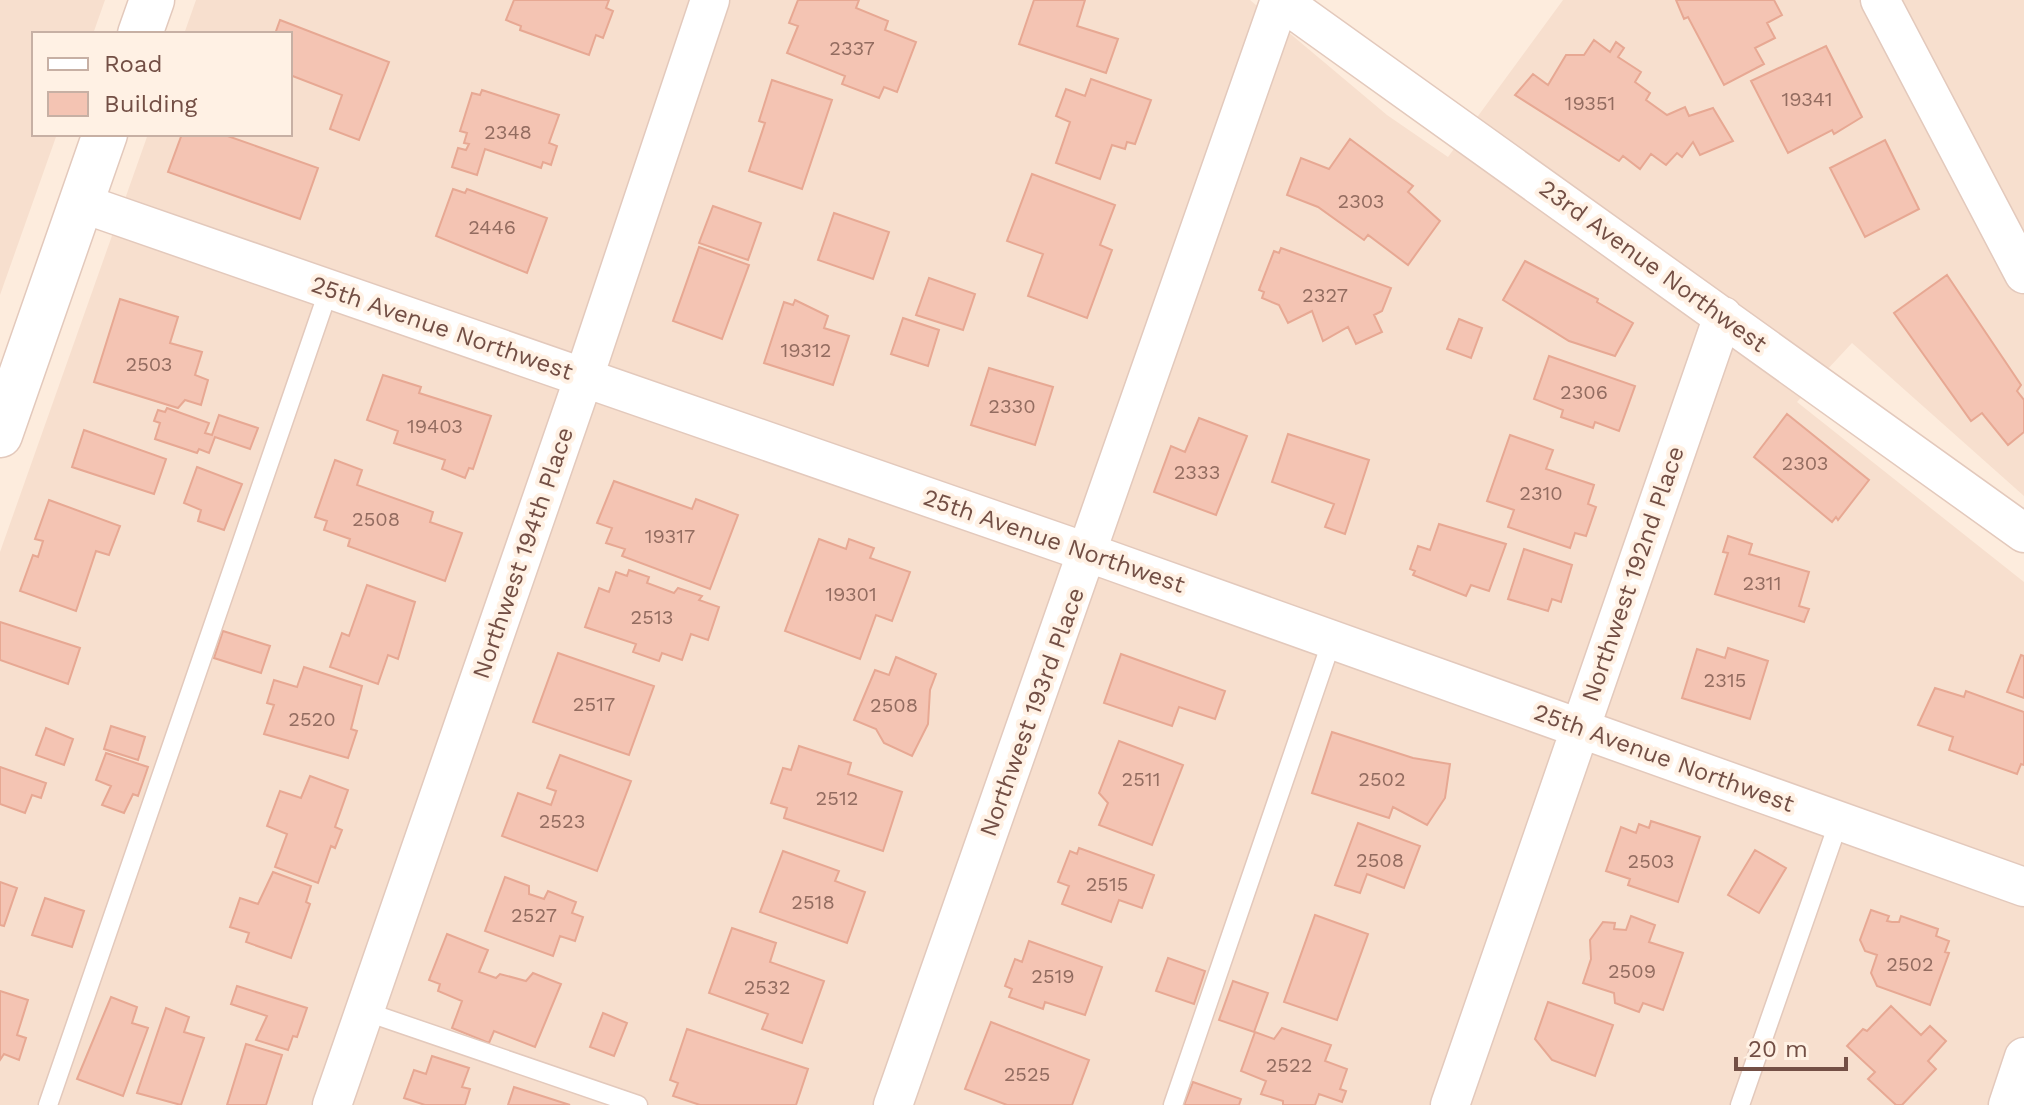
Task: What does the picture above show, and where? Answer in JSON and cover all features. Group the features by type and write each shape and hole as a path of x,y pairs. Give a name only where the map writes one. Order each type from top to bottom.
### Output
{"street":[{"path":"141,32 152,0"},
{"name":"Northwest 194th Place","path":"332,1105 584,377 710,0"},
{"name":"23rd Avenue Northwest","path":"1280,0 2024,533"},
{"name":"Northwest 193rd Place","path":"893,1105 1089,553 1280,0"},
{"path":"1880,0 2024,274"},
{"path":"0,435 104,136"},
{"name":"25th Avenue Northwest","path":"81,203 1089,553 2024,887"},
{"name":"Northwest 192nd Place","path":"1450,1105 1723,316"},
{"path":"2008,1105 2024,1057"}],"lane":[{"path":"48,1105 329,289"},
{"path":"1173,1105 1332,640"},
{"path":"1740,1105 1839,821"},
{"path":"364,1011 638,1105"}],"shaded area":[{"path":"0,0 105,0 94,32 32,32 32,136 56,136 0,295"},
{"path":"196,0 1250,0 1387,115 1448,157 1563,0 2024,0 2024,496 1852,343 1797,402 2024,582 2024,1105 0,1105 0,552 147,136 292,136 292,32 185,32"}],"building":[{"path":"514,0 609,0 606,8 613,11 603,38 596,35 589,55 520,30 521,26 506,20"},
{"path":"798,0 859,0 856,8 888,21 885,30 916,42 897,92 884,87 879,98 842,84 845,76 787,53 798,26 789,23"},
{"path":"1034,0 1085,0 1077,26 1118,39 1106,73 1019,44"},
{"path":"1676,0 1774,0 1782,15 1767,23 1775,38 1755,48 1764,64 1724,85"},
{"path":"280,20 389,62 359,140 330,129 342,95 292,76 292,32 276,32"},
{"path":"1594,40 1610,52 1616,42 1624,48 1618,57 1641,72 1635,82 1650,93 1646,100 1667,115 1685,107 1689,116 1713,108 1733,141 1700,155 1693,142 1682,157 1677,153 1666,165 1651,154 1640,169 1623,156 1619,161 1515,95 1533,74 1548,85 1566,55 1584,55"},
{"path":"1826,46 1862,117 1834,134 1832,130 1788,153 1751,81"},
{"path":"1091,79 1151,100 1135,144 1127,142 1125,149 1112,145 1100,179 1056,163 1070,122 1056,116 1066,89 1085,96"},
{"path":"772,80 832,100 802,189 749,171 765,123 759,121"},
{"path":"482,90 559,115 549,143 557,146 551,165 543,162 541,168 485,149 477,175 452,167 458,148 466,150 469,144 464,143 467,133 460,131 472,93 480,95"},
{"path":"181,136 228,136 318,168 300,219 168,172"},
{"path":"1350,139 1413,186 1408,192 1440,221 1408,265 1368,235 1364,240 1318,207 1287,195 1301,158 1329,169"},
{"path":"1885,140 1919,209 1865,237 1830,168"},
{"path":"1032,174 1115,205 1100,245 1112,250 1087,318 1028,296 1043,254 1007,241"},
{"path":"453,189 465,193 467,189 547,218 527,273 436,236"},
{"path":"713,206 761,223 748,260 699,243"},
{"path":"834,213 889,232 873,279 818,260"},
{"path":"699,247 749,265 722,339 673,321"},
{"path":"1281,248 1391,288 1382,311 1374,315 1382,332 1356,344 1348,327 1323,341 1312,311 1288,323 1279,305 1262,298 1264,292 1259,290 1274,251 1279,253"},
{"path":"1525,261 1598,299 1597,302 1633,323 1615,356 1569,341 1503,300"},
{"path":"1947,275 2021,385 2017,391 2024,400 2024,432 2008,445 1982,413 1971,421 1894,313"},
{"path":"929,278 975,294 963,330 916,315"},
{"path":"120,299 178,317 170,343 202,352 195,375 208,380 201,405 185,400 178,408 94,382"},
{"path":"795,300 828,316 824,328 849,336 833,385 764,363 784,302 793,305"},
{"path":"903,318 939,330 928,366 891,354"},
{"path":"1459,319 1482,328 1471,358 1447,349"},
{"path":"1549,356 1635,386 1619,431 1595,422 1593,428 1561,417 1563,410 1534,399"},
{"path":"989,368 1053,387 1035,445 971,425"},
{"path":"383,375 421,387 419,393 491,416 473,469 469,468 465,478 442,469 445,460 394,443 398,431 367,420"},
{"path":"167,408 209,423 205,433 212,435 219,415 258,428 250,449 215,437 209,453 199,449 197,453 155,439 160,423 154,421 158,410 165,412"},
{"path":"1787,414 1869,480 1838,520 1836,517 1832,522 1754,457"},
{"path":"1199,418 1247,436 1216,515 1154,492 1171,446 1185,452"},
{"path":"84,430 166,459 154,494 72,467"},
{"path":"1288,434 1369,460 1345,534 1325,527 1334,504 1272,482"},
{"path":"1510,435 1553,450 1546,469 1594,485 1588,504 1596,507 1586,536 1575,533 1570,548 1508,527 1514,510 1487,501"},
{"path":"335,460 362,470 357,485 433,512 430,522 462,533 445,581 348,546 350,539 324,530 327,521 315,517"},
{"path":"197,467 242,484 224,530 198,521 201,510 184,503"},
{"path":"614,481 692,509 696,499 738,515 710,589 622,556 625,549 606,543 612,528 597,523"},
{"path":"49,500 120,526 109,555 96,551 76,611 20,591 33,555 38,557 43,541 35,539"},
{"path":"1439,524 1506,544 1489,591 1471,585 1466,596 1413,575 1415,571 1410,569 1418,546 1430,550"},
{"path":"1728,536 1752,544 1749,554 1809,572 1799,606 1809,609 1804,622 1715,594 1728,553 1723,552"},
{"path":"819,539 846,549 849,539 874,548 870,558 910,572 892,621 876,615 860,659 785,631"},
{"path":"1524,549 1572,565 1561,602 1552,599 1548,611 1508,599"},
{"path":"629,570 649,577 647,583 674,593 678,588 702,596 699,600 719,607 708,640 691,634 682,660 662,653 659,661 633,652 636,644 585,627 599,588 609,592 616,572 627,576"},
{"path":"367,585 415,602 398,659 388,655 378,684 330,667 342,633 349,636"},
{"path":"0,622 80,648 68,684 0,660"},
{"path":"223,631 270,646 261,673 214,658"},
{"path":"1728,648 1768,661 1750,719 1682,698 1697,649 1725,658"},
{"path":"558,653 654,686 629,755 533,722"},
{"path":"1121,654 1225,691 1215,719 1179,707 1172,726 1104,703"},
{"path":"2021,655 2024,656 2024,698 2007,692"},
{"path":"896,657 936,674 930,690 928,724 912,756 884,743 876,729 854,720 875,670 889,675"},
{"path":"304,667 362,686 351,729 357,731 348,758 264,734 274,705 267,703 274,680 297,687"},
{"path":"1935,688 1964,697 1966,691 2024,712 2024,765 2021,764 2017,774 1949,750 1953,737 1918,725"},
{"path":"111,726 145,737 138,760 104,749"},
{"path":"46,728 73,739 64,765 36,755"},
{"path":"1332,732 1413,758 1450,764 1445,798 1427,825 1393,807 1389,818 1312,793"},
{"path":"1119,741 1183,765 1152,845 1099,825 1108,803 1099,793"},
{"path":"799,746 851,763 848,774 902,792 883,851 784,818 787,808 771,803 783,768 791,770"},
{"path":"106,753 148,767 138,796 133,794 124,813 102,805 111,786 96,780"},
{"path":"560,755 631,781 597,871 502,836 518,793 551,805 556,791 547,788"},
{"path":"0,767 46,783 41,798 32,795 25,813 0,804"},
{"path":"310,776 348,790 335,827 342,830 335,848 331,846 318,883 275,867 287,834 267,826 280,791 301,798"},
{"path":"1651,821 1700,837 1678,902 1628,885 1630,879 1606,871 1621,827 1636,833 1639,824 1649,828"},
{"path":"1358,823 1420,846 1404,888 1367,874 1360,893 1335,885"},
{"path":"1079,848 1154,875 1142,908 1119,900 1111,922 1062,904 1069,886 1058,882 1070,851 1077,854"},
{"path":"1755,850 1786,868 1759,913 1728,895"},
{"path":"783,851 839,871 835,881 865,892 847,943 760,912"},
{"path":"273,872 311,886 306,902 310,904 291,958 246,942 249,933 230,927 240,898 258,904"},
{"path":"505,877 529,886 529,894 544,899 548,891 576,902 572,913 583,917 575,941 560,936 553,956 485,931"},
{"path":"0,882 17,888 4,926 0,925"},
{"path":"45,898 84,911 72,947 32,935"},
{"path":"1871,910 1889,916 1887,921 1899,922 1901,916 1938,929 1936,936 1949,941 1945,952 1949,953 1930,1005 1877,986 1871,973 1877,955 1865,951 1860,940"},
{"path":"1315,915 1368,934 1337,1020 1284,1002"},
{"path":"1631,916 1655,925 1649,942 1683,953 1663,1010 1643,1003 1639,1012 1615,1003 1614,993 1583,983 1591,959 1590,940 1603,922 1615,923 1614,929 1626,930"},
{"path":"732,928 776,943 770,962 824,981 802,1043 762,1029 768,1014 709,993"},
{"path":"447,934 488,950 479,972 496,978 500,974 526,981 533,973 561,984 535,1047 494,1031 489,1043 452,1028 462,1001 438,991 440,984 429,980"},
{"path":"1029,941 1102,967 1085,1015 1045,1002 1043,1009 1009,997 1012,989 1005,986 1015,959 1022,962"},
{"path":"1168,958 1205,971 1194,1004 1156,991"},
{"path":"1233,981 1268,993 1254,1032 1219,1020"},
{"path":"237,986 307,1008 297,1037 293,1036 288,1050 256,1040 267,1016 231,1004"},
{"path":"0,991 28,1000 17,1035 26,1038 19,1060 4,1054 0,1060"},
{"path":"111,997 137,1007 132,1023 148,1028 123,1096 77,1079"},
{"path":"1548,1002 1613,1025 1595,1076 1552,1060 1535,1039"},
{"path":"1891,1006 1921,1035 1930,1026 1946,1041 1928,1061 1936,1069 1902,1105 1896,1105 1868,1079 1875,1072 1847,1046"},
{"path":"166,1008 189,1017 184,1032 204,1038 181,1105 137,1093"},
{"path":"603,1013 627,1023 614,1056 590,1047"},
{"path":"991,1022 1089,1060 1072,1105 1007,1105 965,1089"},
{"path":"1282,1028 1331,1045 1325,1061 1347,1069 1340,1089 1346,1091 1342,1102 1319,1094 1315,1105 1283,1105 1283,1101 1261,1094 1266,1081 1241,1071 1255,1032 1274,1039"},
{"path":"687,1029 808,1069 796,1105 700,1105 673,1096 678,1083 670,1080"},
{"path":"246,1044 282,1055 266,1105 227,1105"},
{"path":"432,1056 469,1068 462,1087 470,1089 465,1105 425,1105 404,1098 414,1070 426,1074"},
{"path":"1193,1082 1241,1099 1239,1105 1184,1105"},
{"path":"514,1087 570,1105 508,1105"}]}
